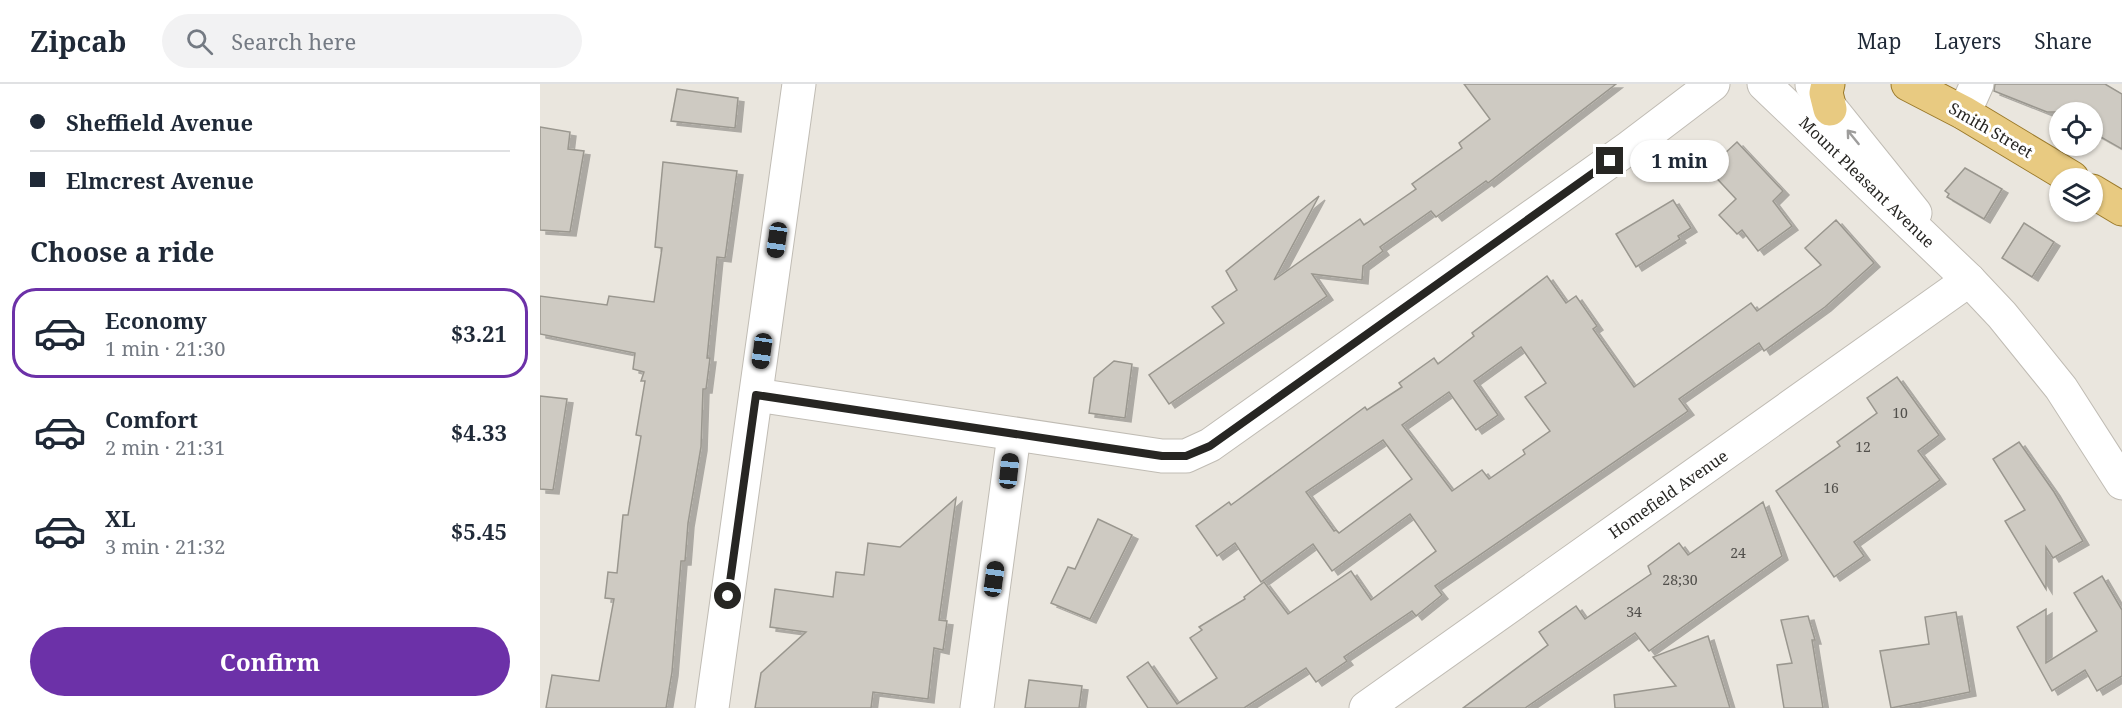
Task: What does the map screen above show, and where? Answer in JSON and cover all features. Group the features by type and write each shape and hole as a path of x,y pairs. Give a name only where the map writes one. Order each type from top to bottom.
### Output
{"main road":[{"name":"Smith Street","path":"1908,84 1964,113 2055,168"},
{"path":"2103,198 2122,209"}],"street":[{"path":"712,708 799,84"},
{"path":"756,395 1162,456 1186,456 1210,446 1630,147 1713,84"},
{"name":"Mount Pleasant Avenue","path":"1764,84 1970,280 2002,315 2061,388 2122,483"},
{"path":"1964,113 1977,84"},
{"name":"Mount Pleasant Avenue","path":"1823,92 1970,280"},
{"name":"Homefield Avenue","path":"1366,708 1970,280"},
{"path":"976,708 1014,435"}],"building":[{"path":"1464,84 1616,84 1488,183 1486,181 1436,217 1431,211 1380,247 1383,251 1363,266 1362,280 1312,274 1327,296 1169,404 1149,375 1224,323 1212,307 1237,290 1226,271 1319,196 1274,280 1360,219 1364,225 1416,189 1412,184 1462,148 1459,143 1490,119"},
{"path":"1995,84 2105,84 2122,94 2122,149 2103,138 2103,102 2049,102 2049,112 2047,112 1994,91"},
{"path":"677,89 738,98 735,128 671,121"},
{"path":"540,127 570,132 568,149 584,151 570,232 540,230"},
{"path":"1737,142 1783,191 1773,201 1792,226 1758,251 1742,230 1737,234 1719,215 1736,199 1708,169"},
{"path":"663,162 737,171 725,258 717,257 707,358 710,358 706,389 703,389 701,447 688,523 685,561 681,561 672,672 666,708 546,708 552,675 599,681 614,599 605,598 608,572 617,573 623,515 628,515 641,436 636,435 645,381 641,381 644,372 633,369 635,353 540,334 540,296 607,305 609,296 654,302 662,248 655,247"},
{"path":"1965,168 2002,189 1984,219 1947,197 1949,194 1945,191"},
{"path":"1673,200 1691,228 1678,236 1680,239 1636,267 1616,234"},
{"path":"1836,220 1874,263 1825,307 1764,351 1759,343 1679,399 1688,411 1435,586 1442,595 1416,616 1412,611 1344,657 1347,661 1316,682 1306,668 1244,708 1148,708 1127,677 1148,662 1177,704 1217,678 1190,638 1202,630 1199,627 1245,599 1244,597 1264,582 1288,614 1351,571 1371,600 1436,551 1410,514 1332,571 1313,544 1261,582 1235,543 1217,556 1196,526 1229,502 1231,505 1365,407 1367,410 1402,387 1399,383 1434,358 1438,364 1474,336 1472,333 1547,276 1566,303 1576,296 1597,326 1593,329 1634,387 1751,303 1757,311 1821,265 1805,248","holes":["1521,347 1546,383 1525,397 1550,431 1523,450 1525,454 1489,479 1482,470 1452,491 1402,425 1449,392 1476,430 1498,415 1474,381","1383,440 1412,479 1339,533 1334,531 1306,492"]},
{"path":"2024,223 2054,242 2032,277 2002,258"},
{"path":"1114,361 1132,364 1125,418 1089,413 1094,378"},
{"path":"1897,377 1939,435 1918,451 1940,480 1854,542 1864,556 1834,577 1776,491 1840,446 1837,442 1877,413 1867,398"},
{"path":"540,396 567,399 553,490 540,489"},
{"path":"2019,442 2054,492 2083,541 2053,558 2046,547 2046,589 2005,521 2025,510 1993,459"},
{"path":"956,498 939,620 947,621 943,650 934,648 928,699 873,692 871,708 755,708 761,673 806,632 770,627 775,589 833,597 836,572 864,575 868,543 900,547"},
{"path":"1763,502 1782,556 1649,651 1635,633 1525,708 1463,708 1548,645 1539,632 1576,606 1585,619 1651,574 1648,566 1679,543 1688,555"},
{"path":"1098,519 1132,535 1090,619 1051,603 1068,567 1075,569"},
{"path":"2102,576 2122,610 2122,676 2097,691 2085,670 2052,691 2017,627 2046,609 2046,663 2097,631 2074,593"},
{"path":"1956,612 1970,692 1891,708 1880,651 1929,644 1925,617"},
{"path":"1808,616 1815,640 1812,640 1823,708 1784,708 1777,665 1792,663 1781,620"},
{"path":"1708,636 1730,708 1615,708 1614,695 1676,686 1653,657"},
{"path":"1029,680 1082,686 1079,708 1025,708"}],"route":[{"path":"728,596 756,395 940,421 1035,438 1162,456 1186,456 1210,446 1610,161"}]}
